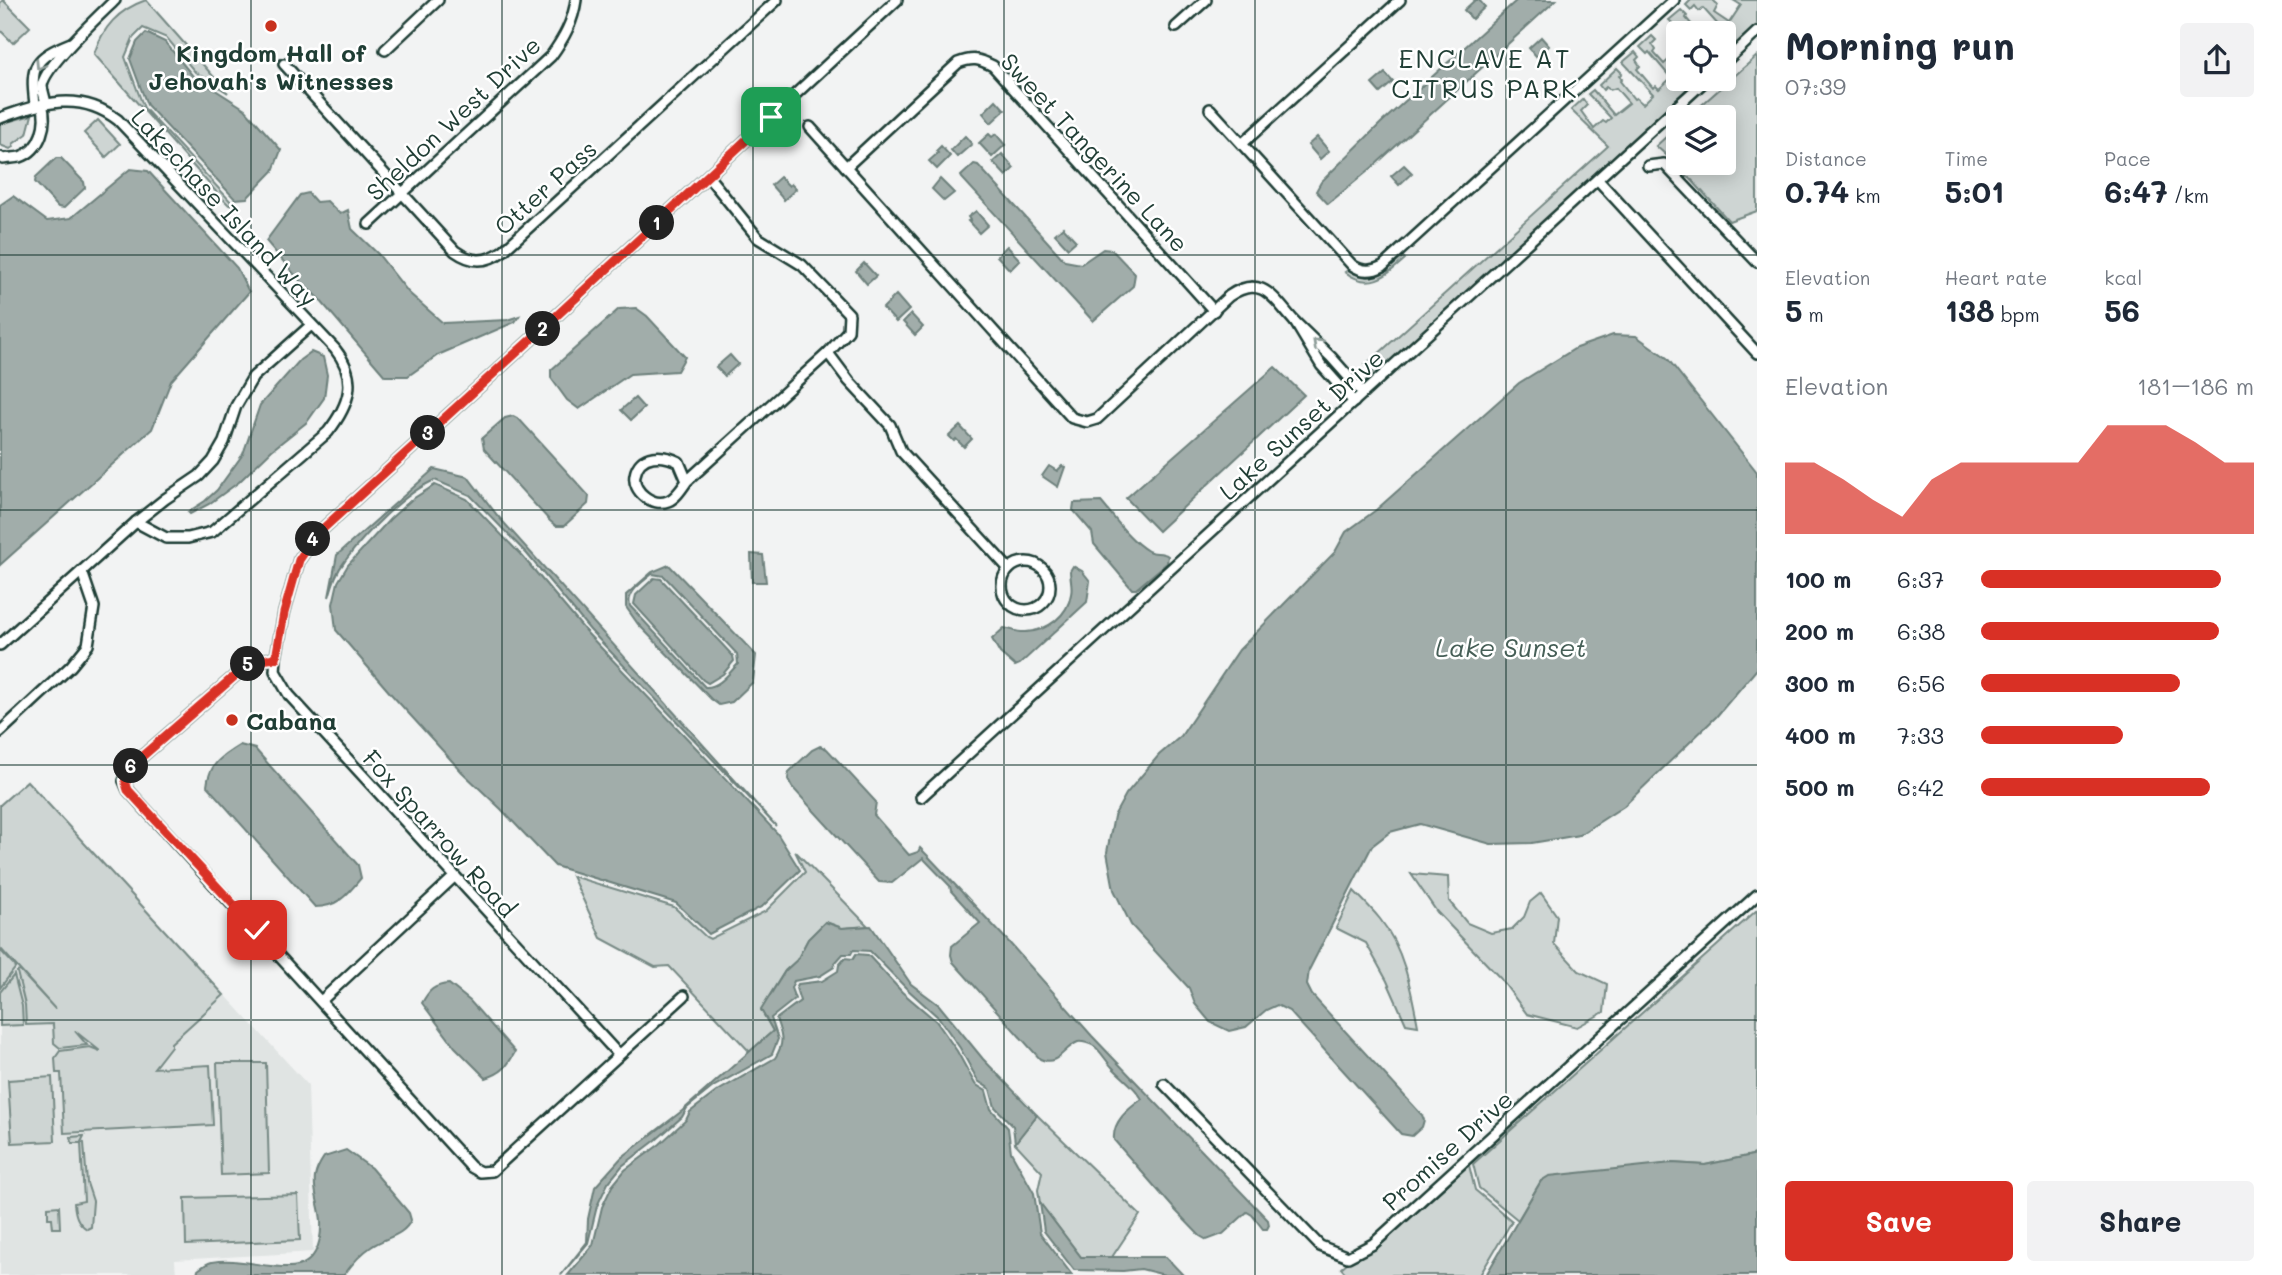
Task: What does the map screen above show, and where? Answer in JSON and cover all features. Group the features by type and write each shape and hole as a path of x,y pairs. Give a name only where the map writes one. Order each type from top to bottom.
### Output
{"street":[{"path":"0,157 22,157 39,142 45,115 32,80 37,64 52,51 73,42 115,0"},
{"path":"385,50 438,0"},
{"name":"Sheldon West Drive","path":"369,224 551,56 565,36 576,0"},
{"name":"Otter Pass","path":"284,64 454,251 464,258 476,261 493,259 777,0"},
{"name":"Fox Sparrow Road","path":"618,1054 289,695 275,671 284,613 299,560 316,535 897,0"},
{"path":"1176,27 1206,0"},
{"path":"1242,143 1400,0"},
{"path":"1210,108 1352,265 1366,271 1378,269 1674,0"},
{"path":"1736,52 1757,32"},
{"name":"Sweet Tangerine Lane","path":"846,167 958,63 978,58 993,66 1214,311"},
{"name":"Lake Sunset Drive","path":"921,797 1694,91"},
{"name":"Lakechase Island Way","path":"0,118 41,104 80,102 97,106 118,120 310,326 253,377 236,406 224,442 200,476 164,499 136,522 0,645"},
{"path":"810,127 1072,418 1087,422 1097,419 1240,288 1252,286 1264,289 1363,393"},
{"path":"1648,166 1664,164 1757,262"},
{"path":"687,481 679,462 668,456 656,455 643,462 635,475 637,488 644,498 656,503 668,501 828,353 848,331 849,314 802,265 758,238 708,176"},
{"path":"1598,180 1757,354"},
{"path":"1295,322 1321,365 1354,402"},
{"path":"136,522 166,538 188,538 212,532 328,432 343,412 349,387 348,370 343,359 310,326"},
{"path":"828,353 849,381 890,425 901,451 1009,569"},
{"path":"1032,563 1045,573 1049,589 1042,603 1028,610 1021,610 1008,603 1002,590 1004,575 1009,569 1016,565 1032,563"},
{"path":"0,732 71,666 88,645 94,607 82,572"},
{"path":"276,658 252,661 131,766 124,781 128,790 471,1167 480,1172 492,1171 684,996"},
{"path":"321,1001 454,877"},
{"name":"Promise Drive","path":"1164,1084 1320,1246 1348,1257 1373,1244 1757,895"}],"shaded area":[{"path":"3,0 30,27 13,43 0,30 0,3"},
{"path":"146,0 228,93 195,72 167,38 143,28 133,38 125,57 144,108 234,205 229,205 218,194 94,54 113,21 127,9"},
{"path":"1691,0 1713,0 1718,5 1714,13 1726,21 1715,21 1703,8 1699,11 1695,6 1691,10 1686,5"},
{"path":"1733,0 1757,0 1757,25 1736,45 1736,21 1730,21 1741,5"},
{"path":"1681,10 1689,21 1670,21"},
{"path":"1652,36 1656,40 1652,44 1656,50 1654,53 1664,64 1666,62 1666,72 1649,52 1647,54 1640,47"},
{"path":"1635,52 1639,57 1636,60 1640,66 1637,69 1653,88 1656,86 1659,89 1666,83 1666,91 1685,91 1670,105 1666,105 1666,108 1358,392 1356,390 1372,375 1373,371 1365,364 1608,146 1571,110 1583,99 1587,105 1581,111 1594,129 1611,118 1588,94 1593,90 1614,115 1629,103 1616,88 1610,90 1606,87 1603,90 1599,85 1617,68 1622,73 1619,76 1622,79 1620,81 1634,99 1643,104 1653,94 1623,62"},
{"path":"1757,56 1757,211 1729,221 1685,175 1736,175 1736,105 1702,105 1717,91 1736,91 1736,75"},
{"path":"32,115 27,134 13,144 14,147 10,149 0,145 0,124"},
{"path":"98,120 120,144 106,157 84,133"},
{"path":"1666,137 1666,155 1656,146"},
{"path":"1403,257 1405,259 1398,265 1384,276 1370,281 1354,278 1345,272 1348,270 1368,277 1389,272"},
{"path":"27,779 308,1085 313,1252 175,1260 176,1275 0,1275 0,803"},
{"path":"27,781 224,995 171,1043 154,1068 210,1065 213,1125 64,1133 61,1073 56,1073 55,1058 60,1051 90,1047 100,1051 75,1031 87,1045 60,1048 54,1043 53,1024 26,1025 25,1005 17,972 20,971 55,1009 0,948 0,805"},
{"path":"795,851 868,926 842,928 826,922 808,939 797,960 785,971 761,1009 773,1031 750,1052 669,966 655,967 601,938 572,876 674,907 710,939 766,911 805,872"},
{"path":"1411,874 1448,877 1449,901 1467,923 1491,933 1512,929 1524,917 1530,902 1541,893 1557,916 1554,944 1579,971 1607,984 1604,1012 1577,1027 1527,1014 1500,978 1437,912"},
{"path":"1354,891 1380,919 1395,943 1409,984 1418,1026 1406,1024 1366,943 1336,928"},
{"path":"1757,910 1757,1154 1705,1165 1672,1163 1541,1181 1518,1220 1479,1188 1473,1164"},
{"path":"0,950 16,967 0,988"},
{"path":"14,975 22,1006 23,1025 0,1026 0,992"},
{"path":"217,1063 266,1063 269,1173 221,1175"},
{"path":"52,1077 55,1141 12,1143 8,1080"},
{"path":"1037,1115 1140,1215 1112,1257 1081,1257 1040,1203 1038,1190 1042,1172 1015,1143"},
{"path":"84,1136 81,1142 84,1143 87,1183 93,1201 91,1227 87,1229 77,1218 74,1203 84,1201 81,1143 72,1143 71,1137"},
{"path":"1469,1165 1475,1190 1512,1221 1480,1275 1347,1275 1341,1268 1377,1248"},
{"path":"298,1195 300,1240 186,1245 185,1198"},
{"path":"59,1206 60,1228 53,1228 52,1218 48,1218 48,1207"}],"water":[{"path":"1475,0 1479,0 1485,7 1472,19 1464,10"},
{"path":"1517,0 1556,0 1374,166 1328,204 1316,191 1321,182 1381,123"},
{"path":"146,33 165,42 192,75 245,109 281,150 273,171 247,198 235,199 147,105 130,59 137,42"},
{"path":"1541,37 1549,46 1537,57 1529,48"},
{"path":"1385,73 1393,82 1380,93 1372,84"},
{"path":"996,100 1005,110 991,123 983,113"},
{"path":"989,134 992,137 996,134 1005,145 992,157 979,143"},
{"path":"965,136 972,144 957,157 951,150"},
{"path":"1317,137 1329,151 1320,159 1308,145"},
{"path":"941,146 950,156 937,169 929,161"},
{"path":"1002,154 1014,168 1006,176 993,162"},
{"path":"56,158 61,158 84,182 85,188 64,208 58,207 35,182 36,177"},
{"path":"974,164 978,165 1065,261 1081,264 1103,249 1112,250 1135,274 1133,286 1093,321 962,178"},
{"path":"1404,165 1412,173 1399,185 1391,176"},
{"path":"130,169 148,171 237,268 249,292 171,381 152,429 0,565 0,205 13,196 47,221 71,218"},
{"path":"780,177 796,189 784,200 771,185"},
{"path":"940,179 954,193 944,201 932,189"},
{"path":"308,193 316,202 327,201 340,214 348,210 352,229 378,254 409,293 443,323 507,320 519,316 515,322 438,355 408,376 385,376 266,241 300,195"},
{"path":"976,211 988,225 979,233 968,221 968,217"},
{"path":"1063,227 1076,241 1068,248 1055,234"},
{"path":"1007,246 1020,260 1010,270 997,256"},
{"path":"864,263 876,276 867,284 856,271"},
{"path":"896,295 909,310 896,322 883,308"},
{"path":"636,308 647,316 685,357 677,371 630,374 579,409 567,400 551,378 551,370 619,309"},
{"path":"911,314 923,327 915,335 903,322"},
{"name":"Lake Sunset","path":"1613,335 1636,336 1667,358 1757,472 1757,669 1716,717 1624,806 1579,835 1532,843 1491,844 1420,824 1390,832 1372,846 1309,970 1307,985 1312,995 1422,1115 1422,1127 1412,1136 1401,1134 1289,1011 1277,1005 1266,1010 1246,1027 1229,1031 1210,1022 1195,1004 1189,988 1131,925 1114,890 1107,852 1114,816 1126,794 1159,755 1181,736 1239,650 1335,552 1346,532 1376,510 1519,383 1576,348"},
{"path":"311,352 323,357 327,375 324,398 307,422 272,450 239,482 190,514 188,512 217,490 243,454 260,405 300,360"},
{"path":"730,355 738,364 725,376 716,367"},
{"path":"1275,367 1304,395 1158,531 1126,498"},
{"path":"635,398 644,408 631,420 621,410"},
{"path":"513,416 519,419 589,496 588,504 564,526 556,526 550,521 484,449 482,438 505,418"},
{"path":"960,426 972,439 964,447 949,436"},
{"path":"1049,466 1057,471 1062,466 1065,467 1058,487 1042,476"},
{"path":"434,469 468,477 497,515 776,826 590,630 527,554 470,495 435,480 411,494 386,515 353,551 339,569 329,597 337,555"},
{"path":"435,485 467,499 523,557 587,633 777,833 800,870 763,906 709,934 676,903 555,866 462,772 336,630 333,604 338,582 348,565 390,519 411,500"},
{"path":"1101,502 1128,535 1141,546 1151,552 1168,556 1167,563 1136,589 1132,589 1094,544 1092,532 1073,510 1074,503"},
{"path":"751,554 763,555 766,582 752,582"},
{"path":"669,565 756,655 753,682 732,702 719,705 711,699 638,624 626,607 626,595 652,572","holes":["652,574 664,576 737,654 738,664 715,685 705,687 630,606 630,596 640,584"]},
{"path":"1073,566 1082,571 1090,581 1087,602 1015,666 1000,653 992,639 1004,628 1020,632 1034,631 1055,621 1069,602 1072,588 1070,571"},
{"path":"654,578 661,579 733,656 734,661 723,674 708,683 703,680 634,604 636,595"},
{"path":"240,745 255,749 358,865 361,878 336,902 315,907 207,786 210,772 218,761"},
{"path":"820,746 827,749 876,802 874,815 909,855 918,852 920,848 928,856 1092,1036 1268,1220 1267,1229 1263,1229 1247,1212 1223,1234 1207,1240 1176,1211 1114,1140 1118,1122 1142,1099 1136,1090 1089,1044 1078,1042 1052,1060 1040,1059 953,962 952,946 980,923 951,891 950,886 923,858 892,883 879,882 792,787 788,779 789,772"},
{"path":"825,922 842,928 871,926 911,984 939,1005 983,1059 1037,1115 1015,1143 1013,1126 995,1107 990,1089 978,1081 939,1018 870,951 853,950 851,954 843,954 834,967 820,976 794,981 791,988 795,999 771,1018 778,1039 772,1054 713,1087 687,1108 682,1117 656,1140 622,1166 608,1183 597,1206 588,1243 561,1275 587,1242 588,1219 595,1187 621,1158 682,1111 773,1031 761,1010 785,971 797,960 808,939"},
{"path":"856,954 868,955 902,992 936,1021 975,1084 986,1091 991,1109 1008,1128 1011,1152 1034,1193 1040,1233 1072,1275 568,1275 593,1245 602,1207 612,1186 625,1170 660,1144 686,1120 690,1112 716,1092 775,1058 782,1039 776,1019 800,1001 796,988 798,984 822,981 838,971 845,958 853,959"},
{"path":"449,984 470,1001 515,1052 500,1072 486,1078 455,1047 422,1003 432,989"},
{"path":"346,1150 371,1168 409,1213 411,1220 408,1226 367,1250 344,1275 197,1275 198,1270 212,1262 231,1261 289,1267 298,1266 311,1258 318,1245 321,1229 315,1188 316,1172 324,1157"},
{"path":"1757,1154 1757,1275 1486,1275 1541,1181 1549,1176 1672,1163 1705,1165"},
{"path":"1040,1203 1081,1257 1166,1257 1183,1275 1165,1275 1141,1269 1074,1270 1044,1231"}],"place":[{"name":"Kingdom Hall of Jehovah's Witnesses","path":"271,26"},
{"name":"Cabana","path":"232,720"}],"district":[{"name":"ENCLAVE AT CITRUS PARK","path":"1485,73"}],"route":[{"path":"257,930 128,790 124,781 131,766 252,661 276,658 284,613 299,560 316,535 771,117"}]}
